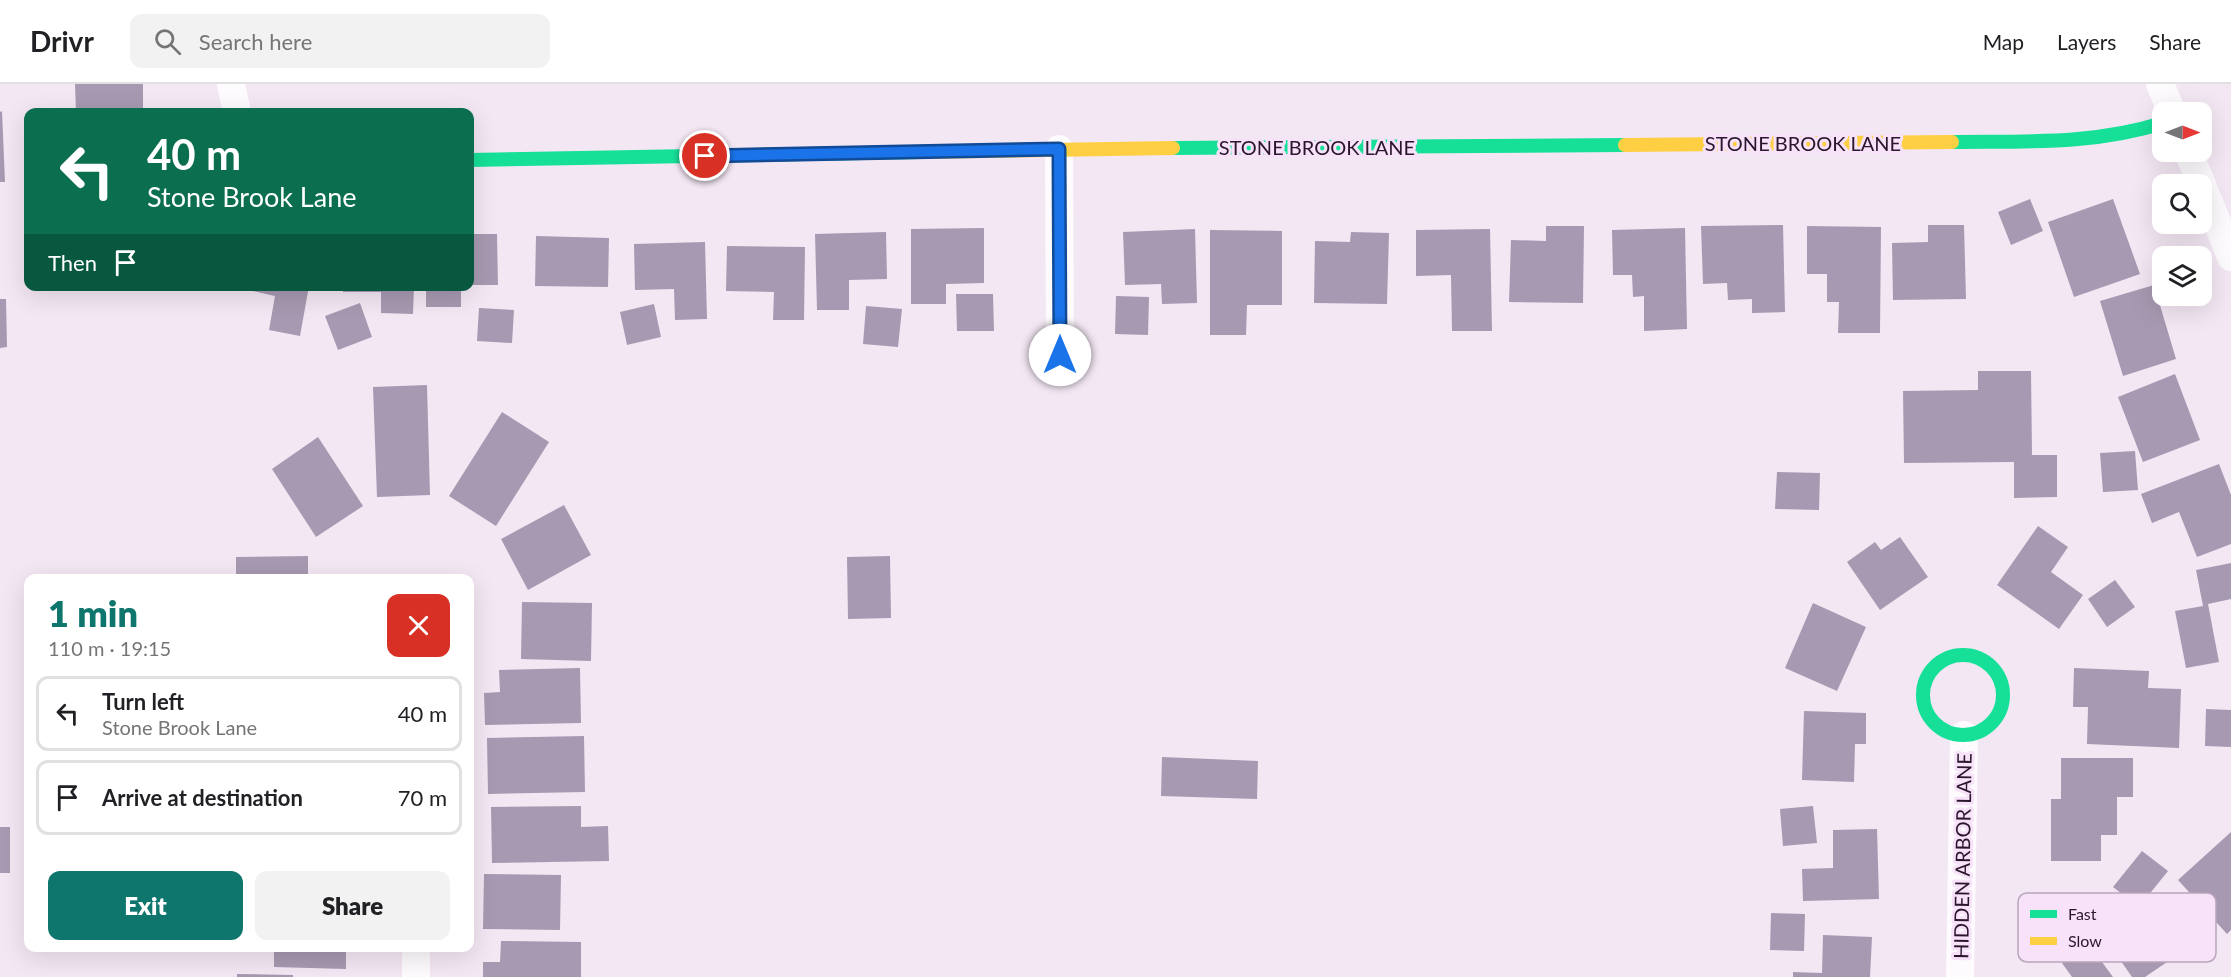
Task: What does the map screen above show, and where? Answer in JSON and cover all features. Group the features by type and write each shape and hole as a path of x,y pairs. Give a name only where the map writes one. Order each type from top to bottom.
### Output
{"street":[{"path":"231,84 236,108"},
{"path":"2160,84 2168,102"},
{"name":"STONE BROOK LANE","path":"474,160 1059,149 2067,141 2125,135 2152,126"},
{"path":"1059,149 1060,355"},
{"path":"2212,210 2231,257"},
{"name":"HIDDEN ARBOR LANE","path":"1961,654 1974,655 1994,670 2001,681 2003,693 2001,706 1992,722 1976,733 1964,735 1950,734 1933,722 1923,703 1923,690 1927,676 1947,657 1961,654"},
{"name":"HIDDEN ARBOR LANE","path":"1960,977 1964,735"},
{"path":"416,952 416,977"}],"building":[{"path":"75,84 143,84 143,108 76,108"},
{"path":"2,111 5,182 0,182 0,112"},
{"path":"2030,199 2043,231 2011,245 1998,212"},
{"path":"2113,199 2140,274 2074,297 2048,222"},
{"path":"1783,225 1785,312 1752,313 1752,299 1728,300 1727,283 1703,284 1701,226"},
{"path":"1928,225 1964,225 1966,299 1893,300 1892,243 1928,242"},
{"path":"1546,226 1584,226 1583,303 1509,302 1511,240 1546,241"},
{"path":"1807,226 1881,227 1880,333 1838,333 1839,302 1827,302 1827,274 1807,274"},
{"path":"984,228 984,283 946,284 946,304 911,304 911,229"},
{"path":"1685,228 1687,329 1644,331 1644,296 1633,297 1632,275 1613,275 1612,230"},
{"path":"1195,229 1197,303 1162,304 1161,284 1125,285 1123,232"},
{"path":"1490,229 1492,331 1452,331 1451,275 1416,276 1416,230"},
{"path":"1210,230 1282,231 1282,305 1247,305 1246,335 1210,335"},
{"path":"886,232 887,279 849,280 849,310 817,310 815,234"},
{"path":"1351,232 1389,233 1387,304 1314,303 1315,241 1350,242"},
{"path":"474,234 497,234 498,285 474,285"},
{"path":"536,236 609,238 608,287 535,286"},
{"path":"705,242 707,319 675,320 674,289 635,290 634,244"},
{"path":"727,246 805,247 804,320 773,320 774,292 726,291"},
{"path":"2152,286 2152,306 2160,306 2176,359 2123,376 2100,301"},
{"path":"252,291 308,291 300,336 269,330 275,296"},
{"path":"414,291 413,314 381,313 381,292 343,292"},
{"path":"426,291 461,291 461,307 426,307"},
{"path":"956,294 993,294 994,331 957,331"},
{"path":"1116,296 1149,297 1148,335 1115,334"},
{"path":"0,299 6,299 7,347 0,348"},
{"path":"360,303 372,337 338,350 325,316"},
{"path":"654,304 661,337 627,345 620,312"},
{"path":"866,306 902,309 898,347 863,344"},
{"path":"479,308 514,310 512,343 477,341"},
{"path":"1978,371 2031,371 2032,455 2057,455 2057,497 2014,498 2014,462 1904,463 1903,391 1978,390"},
{"path":"2175,374 2200,440 2143,462 2118,397"},
{"path":"427,385 430,495 377,497 373,387"},
{"path":"502,412 549,442 496,526 449,496"},
{"path":"318,437 363,506 316,537 272,469"},
{"path":"2135,451 2138,490 2103,492 2100,453"},
{"path":"2219,464 2231,495 2231,544 2197,557 2179,512 2152,523 2141,494"},
{"path":"1777,472 1820,473 1819,510 1775,509"},
{"path":"564,505 591,555 528,590 501,539"},
{"path":"2038,526 2068,547 2051,572 2083,595 2059,629 1997,585"},
{"path":"1900,537 1928,577 1880,610 1847,562 1875,542 1881,550"},
{"path":"308,556 308,574 236,574 236,557"},
{"path":"890,556 891,618 848,619 847,557"},
{"path":"2231,563 2231,599 2208,604 2219,662 2186,668 2175,611 2203,606 2196,570"},
{"path":"2115,580 2135,607 2107,627 2088,599"},
{"path":"522,602 592,603 591,661 521,659"},
{"path":"1813,603 1866,627 1837,691 1785,668"},
{"path":"580,668 581,723 485,725 484,693 500,692 499,670"},
{"path":"2074,668 2149,671 2148,688 2181,689 2179,748 2087,744 2088,707 2073,707"},
{"path":"2206,709 2231,710 2231,747 2205,746"},
{"path":"1804,711 1866,713 1866,744 1855,744 1854,782 1802,780"},
{"path":"584,736 585,792 488,794 487,738"},
{"path":"1162,757 1258,761 1257,799 1161,796"},
{"path":"2061,758 2133,758 2133,797 2117,797 2117,835 2101,835 2101,861 2051,861 2051,799 2061,799"},
{"path":"581,806 581,827 608,826 609,861 492,863 491,807"},
{"path":"1813,806 1817,843 1783,846 1780,809"},
{"path":"0,827 10,827 10,873 0,873"},
{"path":"1877,829 1879,899 1803,901 1802,869 1833,868 1833,830"},
{"path":"2231,832 2231,930 2227,934 2216,922 2216,893 2190,893 2178,880"},
{"path":"2142,851 2168,871 2150,893 2121,893 2113,887"},
{"path":"484,874 561,875 560,930 483,929"},
{"path":"1771,913 1805,914 1804,951 1770,950"},
{"path":"1823,935 1872,937 1870,977 1793,977 1793,972 1822,973"},
{"path":"501,941 581,942 581,977 483,977 483,962 500,962"},
{"path":"274,952 346,952 346,969 274,967"},
{"path":"2102,962 2113,977 2072,977 2062,963"},
{"path":"2122,962 2167,962 2145,977 2132,977"},
{"path":"237,974 293,975 293,977 237,977"}],"traffic: fast":[{"path":"1952,142 2085,138 2152,126"},
{"path":"1173,148 1625,145"},
{"path":"474,160 921,152"},
{"path":"1963,655 1978,658 1991,667 2000,680 2003,695 2000,710 1991,723 1978,732 1963,735 1948,732 1935,723 1926,710 1923,695 1926,680 1935,667 1948,658 1963,655"}],"traffic: slow":[{"path":"1625,145 1952,142"},
{"path":"921,152 1173,148"}],"route":[{"path":"705,156 1059,149 1060,355"}]}
